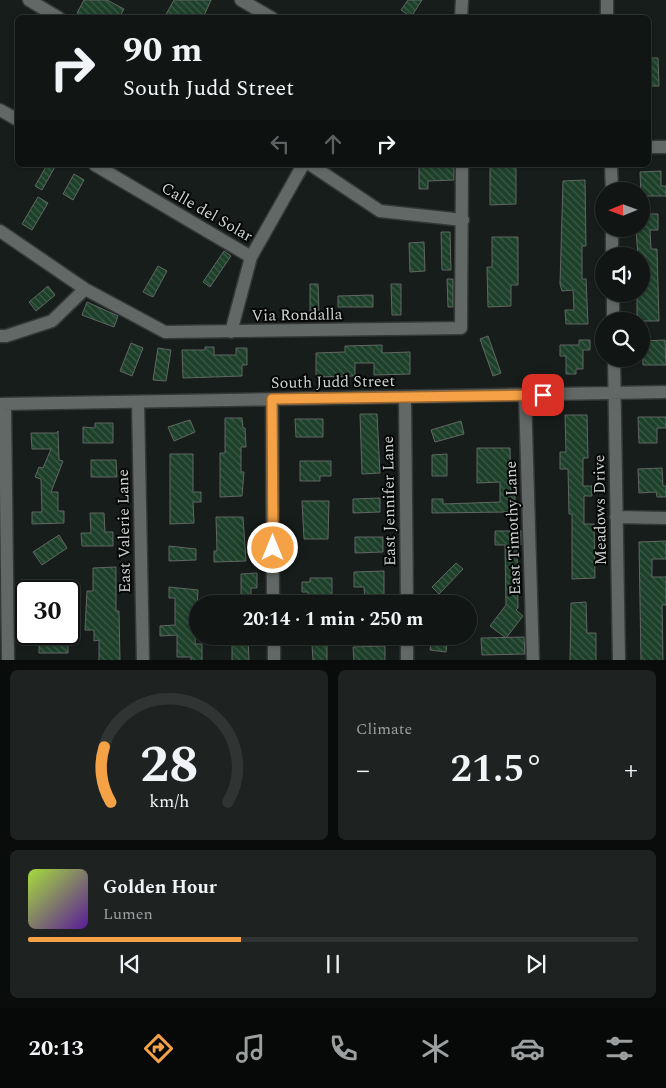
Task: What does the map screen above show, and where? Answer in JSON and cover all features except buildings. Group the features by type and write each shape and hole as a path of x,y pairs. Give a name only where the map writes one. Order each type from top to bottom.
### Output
{"street":[{"path":"29,0 54,15"},
{"path":"241,0 267,15"},
{"path":"462,0 462,15"},
{"path":"607,0 607,15"},
{"path":"0,110 15,118"},
{"path":"651,147 666,147"},
{"name":"Calle del Solar","path":"98,167 251,257"},
{"path":"231,332 251,257 302,167"},
{"path":"314,167 380,211 463,220"},
{"name":"Via Rondalla","path":"0,231 86,289 165,332 461,328 462,167"},
{"path":"611,167 612,182"},
{"path":"0,336 6,336 52,321 86,289"},
{"name":"Meadows Drive","path":"614,367 619,660"},
{"name":"South Judd Street","path":"2,404 666,392"},
{"name":"East Timothy Lane","path":"525,395 533,660"},
{"name":"East Jennifer Lane","path":"405,397 407,595"},
{"path":"272,399 273,595"},
{"name":"East Valerie Lane","path":"138,402 143,660"},
{"path":"2,404 8,660"},
{"path":"616,517 666,518"},
{"path":"274,645 274,660"},
{"path":"407,645 407,660"}],"route":[{"path":"273,548 272,399 543,395"}]}
